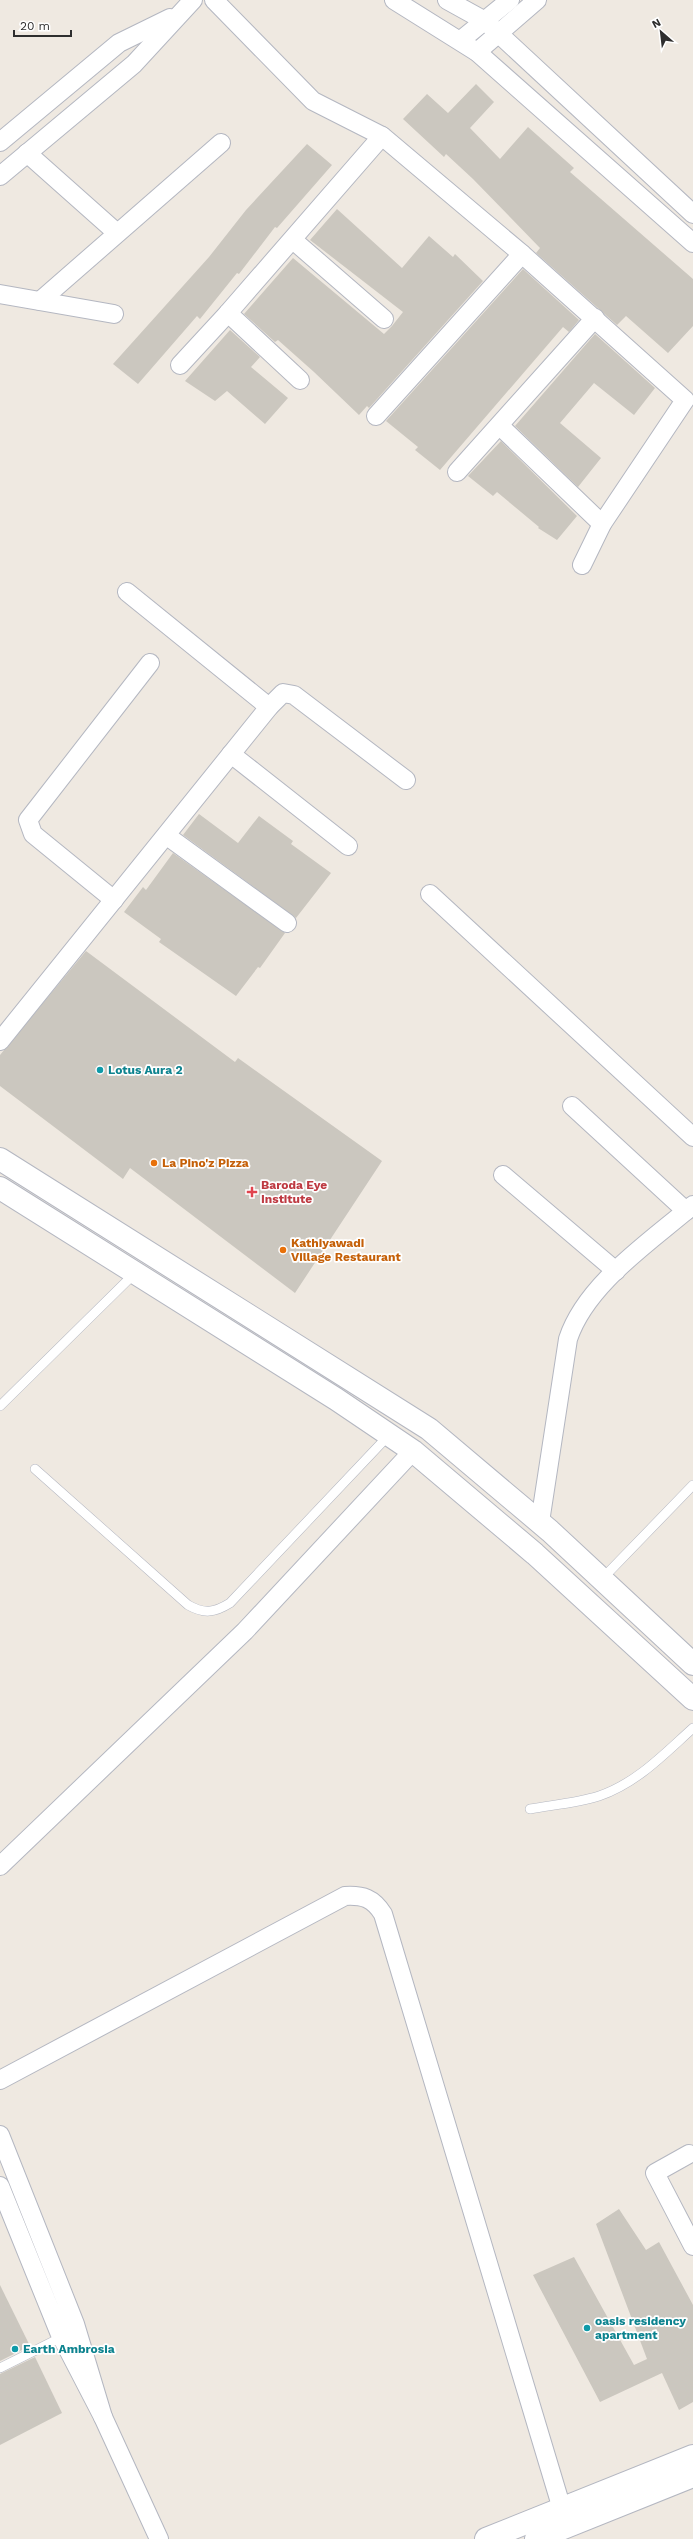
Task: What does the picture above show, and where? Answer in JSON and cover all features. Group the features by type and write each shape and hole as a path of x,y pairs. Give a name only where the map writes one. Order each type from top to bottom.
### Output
{"main road":[{"path":"0,1159 429,1429 540,1522 693,1664"},
{"path":"0,1188 336,1399 413,1451 535,1554 693,1699"},
{"path":"486,2539 693,2456"},
{"path":"536,2539 693,2476"}],"street":[{"path":"0,176 134,64 178,14 193,0"},
{"path":"214,0 313,101 382,136 522,254 595,318 689,395 602,524 582,565"},
{"path":"394,0 461,40 477,52 693,243"},
{"path":"448,0 491,27 693,214"},
{"path":"477,52 491,27 510,0"},
{"path":"461,40 491,27 537,0"},
{"path":"0,142 119,43 178,14"},
{"path":"180,365 293,240 382,136"},
{"path":"40,301 221,143"},
{"path":"27,153 117,233"},
{"path":"293,240 384,319"},
{"path":"376,416 522,254"},
{"path":"0,294 114,314"},
{"path":"228,313 300,380"},
{"path":"457,472 500,426 595,318"},
{"path":"500,426 602,524"},
{"path":"126,592 269,707"},
{"path":"114,900 33,834 28,820 150,664"},
{"path":"0,1041 167,836 269,707 283,693 294,695 406,780"},
{"path":"231,754 348,846"},
{"path":"167,836 286,923"},
{"path":"430,894 693,1137"},
{"path":"540,1522 568,1339 574,1322 584,1304 597,1287 689,1208 572,1106"},
{"path":"503,1175 616,1271"},
{"path":"0,1866 245,1631 413,1451"},
{"path":"0,2080 345,1896 358,1895 370,1898 383,1914 562,2509"},
{"path":"0,2134 75,2324 103,2417"},
{"path":"689,2154 655,2173 693,2246"},
{"path":"0,2186 62,2337 103,2417 159,2539"}],"lane":[{"path":"0,1406 135,1273"},
{"path":"35,1469 188,1605 199,1611 209,1612 230,1603 389,1435"},
{"path":"602,1579 693,1485"},
{"path":"530,1809 598,1796 615,1789 648,1769 693,1728"},
{"path":"0,2368 62,2337"}],"building":[{"path":"476,84 494,102 470,128 500,159 528,127 574,168 570,172 693,279 693,326 668,353 626,316 617,325 536,253 540,248 473,179 446,154 444,157 403,119 427,94 448,113"},
{"path":"307,144 332,165 277,228 275,227 239,274 237,273 200,319 197,316 138,384 113,364 209,257 246,210"},
{"path":"337,209 402,268 429,236 453,257 455,254 483,281 369,408 367,406 359,415 278,340 275,342 244,314 293,258 384,334 392,326 403,312 310,240"},
{"path":"523,269 579,320 569,332 563,327 440,470 415,450 418,447 386,421"},
{"path":"230,330 260,357 251,367 288,398 265,424 227,391 215,401 185,381"},
{"path":"595,334 655,388 634,415 594,383 560,423 601,458 578,487 515,426"},
{"path":"501,441 577,516 557,540 538,528 539,527 497,492 493,496 468,476"},
{"path":"199,814 238,843 259,816 293,841 291,844 331,873 296,918 183,835"},
{"path":"173,853 285,933 260,968 258,967 236,996 159,942 161,939 124,912 143,887 146,890"},
{"path":"86,951 235,1062 238,1058 382,1161 295,1293 130,1168 123,1179 0,1086 0,1055"},
{"path":"619,2209 646,2250 659,2242 693,2305 693,2402 679,2410 662,2373 600,2402 533,2275 574,2257 634,2365 647,2359 596,2224"},
{"path":"0,2285 30,2346 0,2361"},
{"name":"Earth Ambrosia","path":"35,2357 62,2413 0,2445 0,2374"}],"place":[{"name":"Lotus Aura 2","path":"100,1070"},
{"name":"La Pino'z Pizza","path":"154,1163"},
{"name":"Baroda Eye Institute","path":"252,1192"},
{"name":"Kathiyawadi Village Restaurant","path":"283,1250"},
{"name":"oasis residency apartment","path":"587,2328"},
{"name":"Earth Ambrosia","path":"15,2349"}]}
